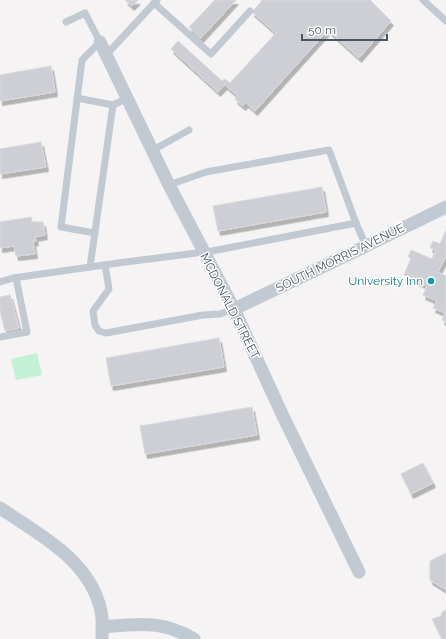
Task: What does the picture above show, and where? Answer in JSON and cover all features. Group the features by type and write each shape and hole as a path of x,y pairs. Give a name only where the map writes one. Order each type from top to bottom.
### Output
{"street":[{"name":"MCDONALD STREET","path":"100,42 169,185 234,309 359,572"},
{"name":"SOUTH MORRIS AVENUE","path":"234,309 446,207"},
{"path":"0,508 53,543 75,563 88,580 98,602 101,612 102,633 138,624 159,625 169,627 194,639"}],"lane":[{"path":"423,0 446,21"},
{"path":"107,54 155,1 212,54 250,11"},
{"path":"66,22 85,13 100,42 82,60 61,227 95,233"},
{"path":"77,98 113,105 128,98"},
{"path":"90,267 113,105"},
{"path":"153,150 189,130"},
{"path":"169,185 206,172 330,150 356,223 366,246"},
{"path":"0,282 16,278 90,267 203,252 356,223"},
{"path":"105,265 108,290 94,311 95,325 98,331 106,333 203,315 220,314 234,309"},
{"path":"0,337 27,332 16,278"}],"green space":[{"path":"37,353 42,375 16,380 11,359"}],"building":[{"path":"125,0 138,0 132,6"},
{"path":"215,0 236,0 201,38 189,27"},
{"path":"261,0 370,0 391,21 359,58 328,30 255,111 246,103 243,106 235,99 238,96 225,85 218,92 171,49 178,41 222,81 225,79 230,83 276,33 252,12 262,1"},
{"path":"51,66 55,92 0,101 0,75"},
{"path":"41,142 46,167 0,174 0,149"},
{"path":"322,187 326,212 218,231 213,206"},
{"path":"31,217 32,222 43,222 45,235 35,237 36,241 33,242 35,254 16,256 14,246 0,248 0,222"},
{"name":"University Inn","path":"446,230 446,256 438,272 446,276 446,322 442,320 445,313 433,308 437,301 423,295 427,286 404,275 411,258 408,257 411,250 432,259 436,250 430,248 433,241 440,244"},
{"path":"10,295 19,328 5,331 0,311 0,297"},
{"path":"219,338 224,367 111,386 106,358"},
{"path":"252,407 257,435 145,454 140,426"},
{"path":"423,463 433,483 411,494 401,474"},
{"path":"446,553 446,590 430,580 430,561"},
{"path":"446,610 446,639 442,639 432,619 441,616 442,612"}],"place":[{"name":"University Inn","path":"431,281"}]}
